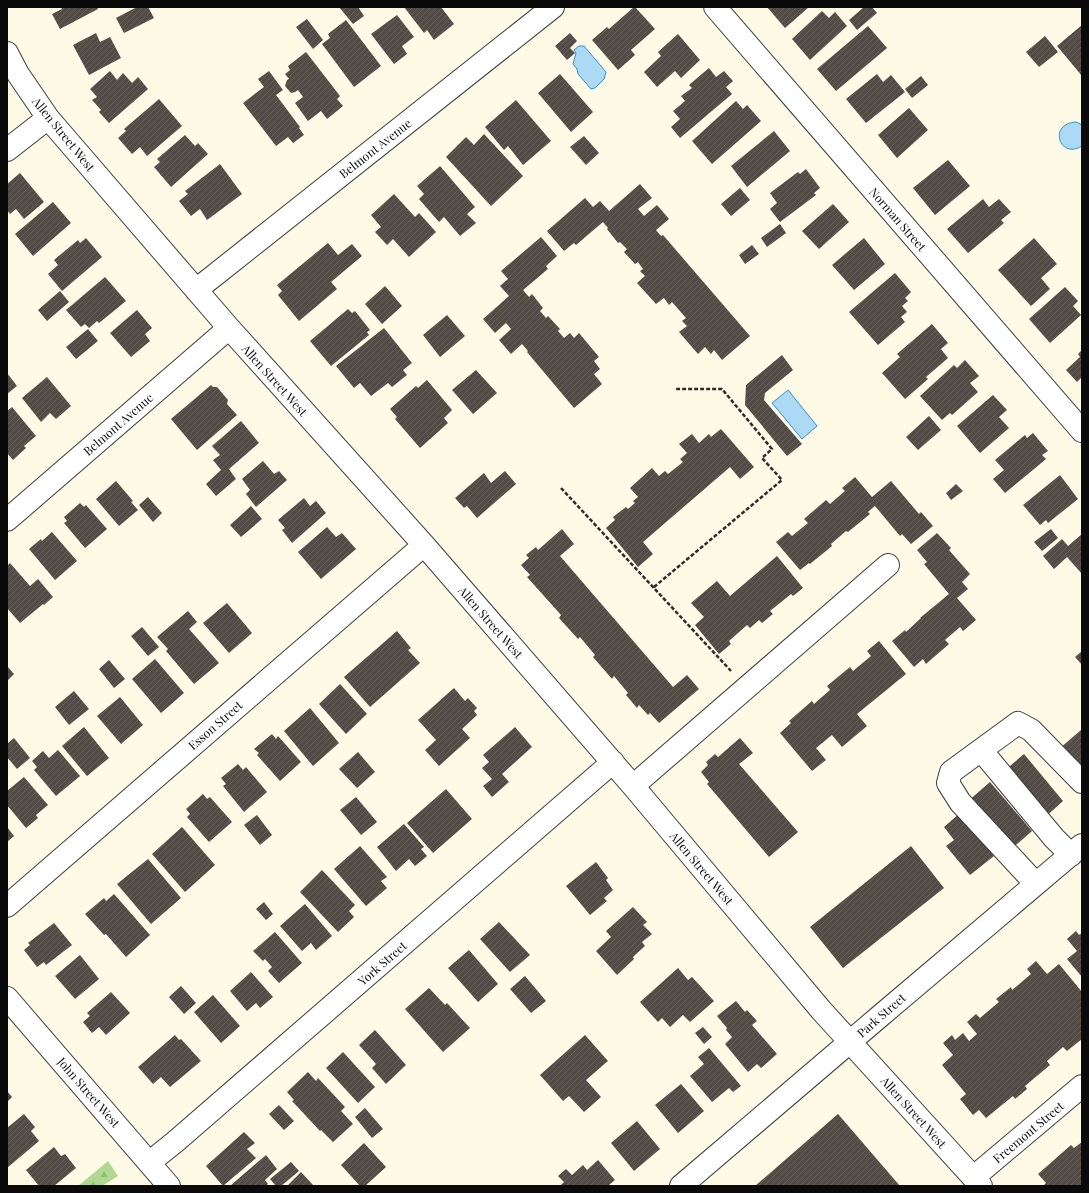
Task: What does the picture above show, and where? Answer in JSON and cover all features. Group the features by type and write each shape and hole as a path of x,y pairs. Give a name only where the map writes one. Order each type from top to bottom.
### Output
{"street":[{"name":"Belmont Avenue","path":"196,290 553,7"},
{"name":"Norman Street","path":"715,7 1082,431"},
{"name":"Allen Street West","path":"7,53 18,74 48,118 229,328 424,545 613,762 820,1010 977,1182"},
{"path":"7,150 48,118"},
{"name":"Belmont Avenue","path":"7,520 229,328"},
{"name":"Esson Street","path":"7,906 424,545"},
{"path":"633,786 888,565"},
{"path":"1036,884 960,802 948,783 951,772 1018,723 1031,730 1082,782"},
{"path":"981,750 1054,838 1076,850"},
{"name":"York Street","path":"150,1162 175,1142 613,762"},
{"name":"Park Street","path":"681,1186 1076,850"},
{"name":"John Street West","path":"7,998 150,1162 169,1186"},
{"name":"Freemont Street","path":"977,1182 1082,1086"}],"path":[{"path":"654,587 782,480 762,458 772,449 722,389 674,389"},
{"path":"561,488 746,688"}],"green space":[{"path":"108,1161 118,1176 102,1186 78,1186"}],"water":[{"path":"579,46 584,46 606,72 604,79 595,88 591,89 578,74 577,69 573,64 576,53 574,50"},
{"path":"1076,122 1082,125 1082,146 1074,149 1068,148 1063,145 1059,134 1067,124"},
{"path":"788,390 817,426 802,439 772,403"}],"building":[{"path":"61,7 97,7 98,9 60,29 52,14 62,9"},
{"path":"137,7 148,7 154,18 124,33 116,18"},
{"path":"339,7 358,7 364,16 353,24"},
{"path":"404,7 441,7 454,24 434,40 427,30 424,33"},
{"path":"634,7 655,29 631,50 635,55 618,70 592,40 607,27 609,29"},
{"path":"767,7 809,7 785,28"},
{"path":"864,7 872,7 877,13 857,30 849,20"},
{"path":"822,11 829,18 835,12 847,26 810,60 792,39"},
{"path":"397,15 414,37 402,46 407,54 394,64 371,34"},
{"path":"307,19 323,40 313,49 296,27"},
{"path":"346,20 381,66 354,87 322,44 330,38 328,34"},
{"path":"1082,25 1082,76 1057,46"},
{"path":"868,26 887,48 836,91 817,69"},
{"path":"96,33 100,42 110,37 121,58 89,75 73,45"},
{"path":"570,33 577,41 570,48 575,53 567,60 555,46"},
{"path":"678,34 700,60 681,78 675,71 657,87 644,72 661,56 658,52"},
{"path":"1045,36 1058,52 1039,67 1026,52"},
{"path":"306,52 340,96 337,99 343,106 327,119 321,111 308,121 295,103 303,97 298,90 291,93 285,86 287,80 289,79 285,74 290,70 288,66"},
{"path":"709,68 716,77 724,71 733,81 726,87 732,94 680,138 671,127 680,119 673,111 685,101 681,96 692,88 689,85"},
{"path":"110,71 117,80 123,73 132,83 138,77 148,89 109,123 99,112 101,110 92,100 97,97 90,89"},
{"path":"269,71 283,90 276,95 300,127 299,128 304,135 293,143 288,137 276,146 243,103 264,87 258,79"},
{"path":"560,74 593,112 571,132 538,93"},
{"path":"877,74 883,82 891,75 905,92 866,123 846,99"},
{"path":"921,76 928,85 912,98 905,89"},
{"path":"159,99 182,126 147,156 140,147 132,154 118,138 126,131 124,129"},
{"path":"516,100 551,141 523,165 508,146 504,150 485,127"},
{"path":"736,101 743,109 747,105 761,121 712,164 692,141"},
{"path":"909,108 928,130 897,158 878,135"},
{"path":"774,131 790,151 747,187 731,166"},
{"path":"484,134 523,176 491,206 446,157 466,137 474,145"},
{"path":"185,135 195,146 198,143 208,154 171,187 154,167 160,162 157,159"},
{"path":"584,136 599,153 586,165 570,147"},
{"path":"948,160 970,186 935,215 913,188"},
{"path":"220,164 242,194 207,220 200,209 191,216 179,201 188,194 185,191"},
{"path":"440,166 475,207 467,214 476,223 460,236 444,217 439,222 419,199 424,194 417,186"},
{"path":"806,169 820,188 814,193 816,195 780,222 770,209 777,203 770,193 798,172 800,174"},
{"path":"20,173 44,202 24,219 16,209 10,214 7,210 7,184"},
{"path":"640,184 652,198 638,209 644,216 657,205 669,219 656,230 661,236 663,235 750,336 722,360 714,350 711,354 705,347 698,354 679,332 687,326 682,321 686,318 672,302 669,305 664,298 656,304 637,283 645,276 640,271 643,269 638,262 635,264 624,252 627,249 620,242 618,243 603,222 576,245 574,243 564,251 547,231 585,198 593,207 600,201 609,211"},
{"path":"740,188 750,200 731,216 721,204"},
{"path":"394,194 415,217 419,213 436,232 409,257 393,239 387,245 375,232 381,227 371,215"},
{"path":"983,199 989,207 999,199 1011,212 1001,220 1004,223 968,253 947,229"},
{"path":"53,202 71,223 33,256 15,234"},
{"path":"833,204 849,222 819,249 802,231"},
{"path":"780,224 786,233 767,247 761,238"},
{"path":"541,237 557,256 546,266 548,269 523,290 529,297 532,294 543,308 540,311 546,318 548,316 560,329 558,331 564,338 570,333 574,338 579,333 599,357 594,361 600,369 594,374 602,384 574,408 522,344 511,354 499,340 511,329 506,323 495,333 483,319 509,296 500,286 508,279 501,271"},
{"path":"86,238 102,257 62,291 48,274 58,265 54,260 78,240 80,243"},
{"path":"864,238 885,264 854,290 832,265"},
{"path":"1034,238 1057,264 1041,278 1050,289 1031,306 998,270"},
{"path":"328,243 338,255 352,244 362,256 331,282 337,289 299,321 278,295 282,291 277,285"},
{"path":"752,245 759,254 745,264 739,255"},
{"path":"895,273 911,292 905,298 908,301 902,306 907,312 901,317 905,322 878,345 849,312"},
{"path":"105,277 126,301 99,323 97,321 89,328 85,324 81,327 66,310"},
{"path":"385,286 402,306 382,324 365,304"},
{"path":"1065,287 1078,301 1073,306 1081,315 1050,343 1029,319"},
{"path":"60,291 69,302 47,321 38,310"},
{"path":"348,309 352,313 355,311 370,330 367,332 369,335 331,366 310,341"},
{"path":"137,310 152,328 145,334 150,341 131,357 110,333"},
{"path":"447,315 465,336 440,357 423,335"},
{"path":"932,324 948,343 941,349 948,358 926,377 928,379 905,399 882,373 900,357 897,354"},
{"path":"384,328 412,363 403,370 407,375 392,387 388,383 371,396 360,383 354,388 336,366"},
{"path":"88,329 98,341 76,359 66,347"},
{"path":"1082,350 1082,379 1081,378 1077,382 1066,370 1080,357 1078,354"},
{"path":"782,355 793,370 765,393 764,400 802,444 787,456 745,405 746,385"},
{"path":"965,360 979,376 970,383 978,392 952,415 950,413 942,420 920,396 954,365 957,368"},
{"path":"476,370 497,393 473,414 452,390"},
{"path":"7,373 17,386 7,394"},
{"path":"47,377 71,406 56,419 50,413 41,422 22,398"},
{"path":"427,380 452,410 444,418 448,423 420,448 395,419 397,417 390,409 416,386 418,388"},
{"path":"211,385 213,387 217,387 228,400 227,404 237,415 197,450 171,419"},
{"path":"993,395 1007,410 999,417 1009,428 980,453 957,426"},
{"path":"12,407 36,436 24,446 26,448 13,460 7,453 7,411"},
{"path":"929,416 941,430 918,450 906,437"},
{"path":"241,421 259,443 229,469 236,479 216,496 206,484 221,470 213,460 220,455 212,446"},
{"path":"721,429 754,467 740,479 730,467 643,542 653,554 638,567 606,528 615,520 613,517 626,507 628,509 635,503 633,501 638,497 630,488 652,468 659,476 665,471 668,474 683,462 680,459 687,453 679,444 692,434 699,443 709,434 711,437"},
{"path":"1033,433 1048,451 1042,455 1046,459 1005,493 993,479 1004,470 995,460 1025,435 1027,438"},
{"path":"263,461 274,474 279,471 287,480 256,507 246,494 250,490 242,479"},
{"path":"505,471 516,484 477,518 467,506 464,508 455,498 484,473 491,483"},
{"path":"1060,475 1078,499 1048,523 1046,520 1040,525 1023,505"},
{"path":"855,477 872,497 891,481 919,514 921,512 933,526 911,544 902,534 900,536 875,506 868,512 870,514 848,532 846,531 831,544 832,546 800,570 776,542 788,532 792,536 808,523 804,519 826,500 830,504 845,491 842,488"},
{"path":"116,481 133,501 131,502 138,510 119,526 96,499"},
{"path":"956,484 963,491 951,500 946,493"},
{"path":"148,497 162,513 153,522 139,505"},
{"path":"304,498 310,506 316,501 326,513 292,543 282,530 285,528 278,520"},
{"path":"80,503 84,507 86,505 107,529 85,548 64,523 67,521 64,517"},
{"path":"251,506 262,519 241,537 230,525"},
{"path":"327,527 336,537 342,533 356,549 321,579 298,552"},
{"path":"562,529 574,544 560,556 673,687 687,675 699,689 659,723 650,713 648,715 639,705 637,708 626,695 628,693 614,676 612,679 593,657 595,655 580,637 578,639 559,618 561,615 527,577 530,575 521,565 529,558 526,555 536,547 538,550"},
{"path":"1051,529 1058,538 1042,551 1034,542"},
{"path":"52,532 77,561 55,580 29,549 41,539 42,541"},
{"path":"937,533 951,548 949,550 970,574 962,582 968,589 957,598 976,620 963,631 960,627 945,640 949,644 926,664 923,659 914,667 892,641 905,630 906,632 920,618 949,594 924,564 927,562 917,550"},
{"path":"1082,534 1082,574 1067,557 1054,569 1043,556 1062,539 1068,546"},
{"path":"777,556 803,588 793,596 791,594 770,611 773,614 762,623 759,620 750,628 747,625 729,641 731,644 719,654 695,625 704,617 691,603 717,581 730,596"},
{"path":"10,563 30,586 38,579 53,597 20,623 7,608 7,566"},
{"path":"227,603 252,633 229,653 203,623"},
{"path":"188,611 197,622 189,629 219,663 194,684 166,651 168,649 157,637"},
{"path":"142,627 159,647 148,656 131,636"},
{"path":"397,631 411,648 408,650 420,663 370,707 344,677"},
{"path":"879,641 906,674 857,714 867,726 842,747 832,735 816,748 826,760 812,771 780,733 791,723 789,721 812,701 814,704 830,690 827,686 850,667 853,671 871,656 867,651"},
{"path":"1082,651 1082,665 1075,657"},
{"path":"155,659 184,693 161,713 132,679"},
{"path":"109,660 125,679 114,688 99,669"},
{"path":"7,666 14,674 7,681"},
{"path":"340,684 367,714 346,734 319,704"},
{"path":"454,688 465,701 468,698 477,708 474,711 477,715 462,729 470,738 439,766 425,750 436,740 418,720"},
{"path":"74,691 89,709 69,725 55,707"},
{"path":"120,697 143,725 121,744 97,716"},
{"path":"310,708 339,743 313,766 284,731"},
{"path":"84,727 109,758 87,776 62,746"},
{"path":"515,727 532,747 502,774 509,782 492,797 483,786 492,779 482,768 489,762 483,755"},
{"path":"1081,730 1082,731 1082,774 1059,749"},
{"path":"272,734 276,739 278,736 301,762 280,781 257,755 259,753 254,749"},
{"path":"14,738 30,758 17,769 7,757 7,744"},
{"path":"740,738 753,753 739,764 798,832 769,857 707,784 709,782 701,772 708,765 706,762 715,754 718,757"},
{"path":"58,750 80,776 56,796 34,770 37,767 32,761 43,751 49,758"},
{"path":"358,752 375,772 357,788 339,769"},
{"path":"1024,754 1063,801 1043,819 1003,772"},
{"path":"238,764 243,770 246,767 267,792 244,812 223,786 226,784 221,778"},
{"path":"24,777 48,805 36,815 38,818 26,828 7,805 7,791"},
{"path":"990,782 1032,831 1009,851 967,802"},
{"path":"446,789 472,819 433,853 407,823"},
{"path":"203,794 207,799 210,797 232,822 209,842 187,817 190,814 186,809"},
{"path":"356,797 377,822 361,835 340,810"},
{"path":"959,814 994,856 970,875 946,846 954,840 944,827"},
{"path":"257,815 272,835 260,845 244,825"},
{"path":"404,824 424,847 421,849 427,856 415,866 409,859 396,871 377,847"},
{"path":"7,827 14,836 7,842"},
{"path":"182,827 215,865 185,892 152,854"},
{"path":"360,846 387,877 381,881 387,888 366,906 334,869"},
{"path":"911,846 944,888 843,968 810,927"},
{"path":"148,859 181,898 151,924 117,884"},
{"path":"596,862 608,878 606,880 613,890 604,898 607,901 590,915 566,886"},
{"path":"322,870 355,905 349,911 354,917 338,932 300,892"},
{"path":"114,894 150,935 126,957 106,934 104,935 85,914 104,898 106,901"},
{"path":"264,902 273,914 266,920 256,909"},
{"path":"305,904 332,936 316,950 311,943 302,951 280,926"},
{"path":"633,907 647,922 643,925 652,934 642,942 645,946 633,957 634,959 617,975 596,951 611,937 606,931"},
{"path":"499,922 530,955 510,972 480,939"},
{"path":"54,923 72,945 46,965 44,962 37,967 24,950 30,945 28,943"},
{"path":"1076,931 1079,935 1082,933 1082,977 1067,959 1077,951 1067,939"},
{"path":"275,932 302,963 279,983 268,971 272,967 265,959 263,961 253,951"},
{"path":"469,950 498,984 478,1002 448,968"},
{"path":"80,955 99,979 75,999 55,976"},
{"path":"1036,961 1047,974 1059,964 1082,992 1082,1039 1067,1051 1063,1047 1047,1061 1050,1065 1025,1086 1027,1089 1015,1099 1013,1096 986,1118 979,1110 973,1115 960,1099 966,1094 942,1065 953,1055 943,1043 952,1035 955,1040 963,1033 969,1041 977,1034 967,1022 976,1014 980,1018 999,1002 996,999 1011,987 1012,990 1031,974 1027,969"},
{"path":"678,968 688,980 692,977 714,1001 690,1022 683,1015 670,1027 662,1018 658,1022 640,1002"},
{"path":"251,972 273,997 260,1008 256,1003 247,1011 230,991"},
{"path":"525,976 546,1001 531,1013 510,989"},
{"path":"181,986 196,1003 184,1014 169,997"},
{"path":"429,988 445,1005 447,1003 470,1028 443,1052 405,1009"},
{"path":"111,992 130,1013 106,1035 99,1027 92,1033 83,1022 90,1016 87,1013"},
{"path":"213,995 240,1026 221,1043 194,1012"},
{"path":"736,1001 745,1012 747,1010 757,1021 752,1025 777,1054 761,1068 757,1064 748,1072 725,1044 732,1037 717,1016"},
{"path":"703,1027 712,1037 704,1044 695,1033"},
{"path":"375,1030 406,1065 386,1084 372,1068 376,1064 359,1045"},
{"path":"175,1035 179,1040 181,1039 201,1061 170,1087 161,1077 153,1084 138,1067"},
{"path":"585,1035 608,1061 586,1080 601,1097 584,1112 569,1096 563,1101 540,1075"},
{"path":"709,1048 741,1086 733,1092 729,1088 712,1102 690,1076 704,1064 698,1057"},
{"path":"343,1052 375,1087 358,1103 326,1068"},
{"path":"308,1072 316,1081 318,1078 345,1107 341,1111 353,1124 333,1142 321,1130 320,1131 292,1101 294,1100 287,1092"},
{"path":"681,1084 704,1111 678,1133 655,1105"},
{"path":"7,1091 12,1097 7,1102"},
{"path":"279,1105 294,1121 284,1130 269,1114"},
{"path":"365,1108 383,1129 372,1138 355,1117"},
{"path":"24,1114 35,1127 31,1131 39,1141 7,1168 7,1128"},
{"path":"838,1114 900,1186 755,1186"},
{"path":"637,1121 660,1149 634,1171 611,1143"},
{"path":"244,1132 255,1143 247,1149 256,1158 223,1186 206,1166"},
{"path":"1082,1142 1082,1186 1043,1186 1046,1183 1038,1174 1071,1145 1074,1148"},
{"path":"364,1143 386,1167 365,1186 360,1186 341,1165"},
{"path":"54,1147 61,1156 65,1154 76,1168 54,1186 39,1186 26,1170"},
{"path":"266,1155 277,1169 265,1180 268,1184 266,1186 230,1186"},
{"path":"598,1160 615,1180 608,1186 561,1185 564,1182 558,1176 566,1169 572,1175 583,1165 587,1170"},
{"path":"291,1162 299,1171 281,1186 276,1186 270,1179"},
{"path":"301,1172 314,1186 287,1186"}]}
